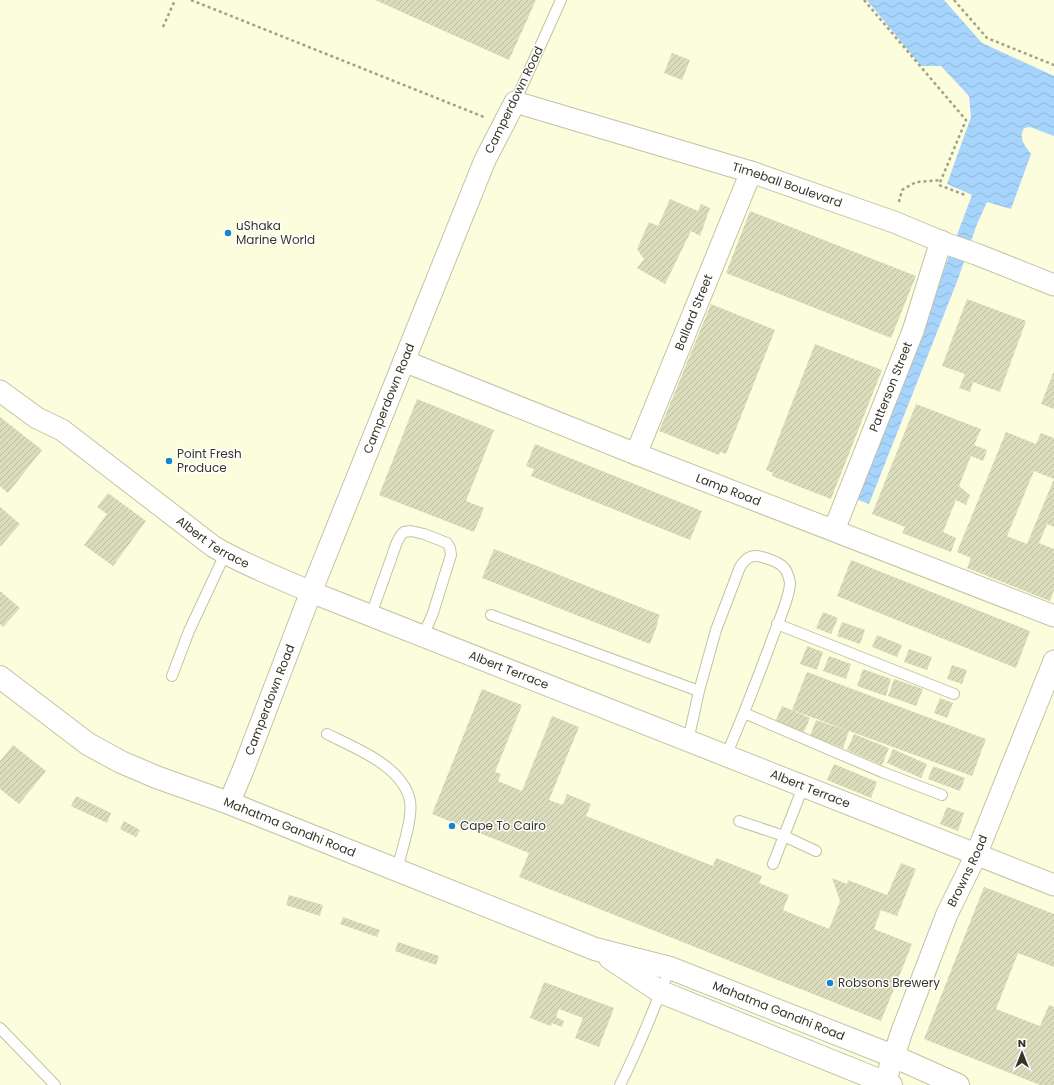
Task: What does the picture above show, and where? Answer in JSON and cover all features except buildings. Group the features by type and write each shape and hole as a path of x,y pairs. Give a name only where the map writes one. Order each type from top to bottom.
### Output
{"street":[{"name":"Camperdown Road","path":"229,803 311,592 485,160 515,102"},
{"name":"Timeball Boulevard","path":"515,102 751,172 894,222 1054,285"},
{"name":"Ballard Street","path":"636,454 751,172"},
{"name":"Patterson Street","path":"834,530 904,355 944,242"},
{"name":"Lamp Road","path":"404,361 636,454 1054,616"},
{"path":"0,374 62,430"},
{"name":"Albert Terrace","path":"0,391 37,418 62,430 208,543 225,554 311,592 371,616 1054,885"},
{"name":"Browns Road","path":"888,1084 893,1056 947,914 976,855 1054,661"},
{"name":"Mahatma Gandhi Road","path":"0,677 88,744 121,762 156,777 229,803 595,949 670,968 893,1056 958,1085"},
{"name":"Mahatma Gandhi Road","path":"595,949 661,992 888,1084"}],"lane":[{"name":"Camperdown Road","path":"515,102 561,0"},
{"path":"371,616 387,568 401,535 404,532 411,531 440,540 447,543 451,554 433,612 423,636"},
{"path":"172,676 189,632 225,554"},
{"path":"688,741 699,691 716,630 740,567 745,560 751,557 757,556 768,559 780,564 786,569 790,584 787,596 744,713 726,756"},
{"path":"491,615 699,691"},
{"path":"777,624 954,694"},
{"path":"744,713 882,772 942,795"},
{"path":"327,734 369,755 391,770 406,790 410,802 409,822 397,870"},
{"path":"774,864 803,786"},
{"path":"739,821 784,836 816,851"},
{"path":"620,1085 631,1063 670,968"},
{"path":"0,1028 55,1085"}],"path":[{"path":"163,27 175,0"},
{"path":"191,0 503,124"},
{"path":"864,0 966,120 939,185 965,195"},
{"path":"954,0 987,38 1054,65"},
{"path":"894,222 902,190 916,182 941,180"}],"water":[{"path":"867,0 944,0 982,43 1054,76 1054,136 1030,127 1024,128 1022,132 1022,139 1031,154 1011,209 987,202 977,224 958,279 869,504 851,497 919,336 972,195 947,184 971,117 969,96 941,66 921,66"}],"place":[{"name":"uShaka Marine World","path":"228,233"},
{"name":"Point Fresh Produce","path":"169,461"},
{"name":"Cape To Cairo","path":"452,826"},
{"name":"Robsons Brewery","path":"830,983"}]}
